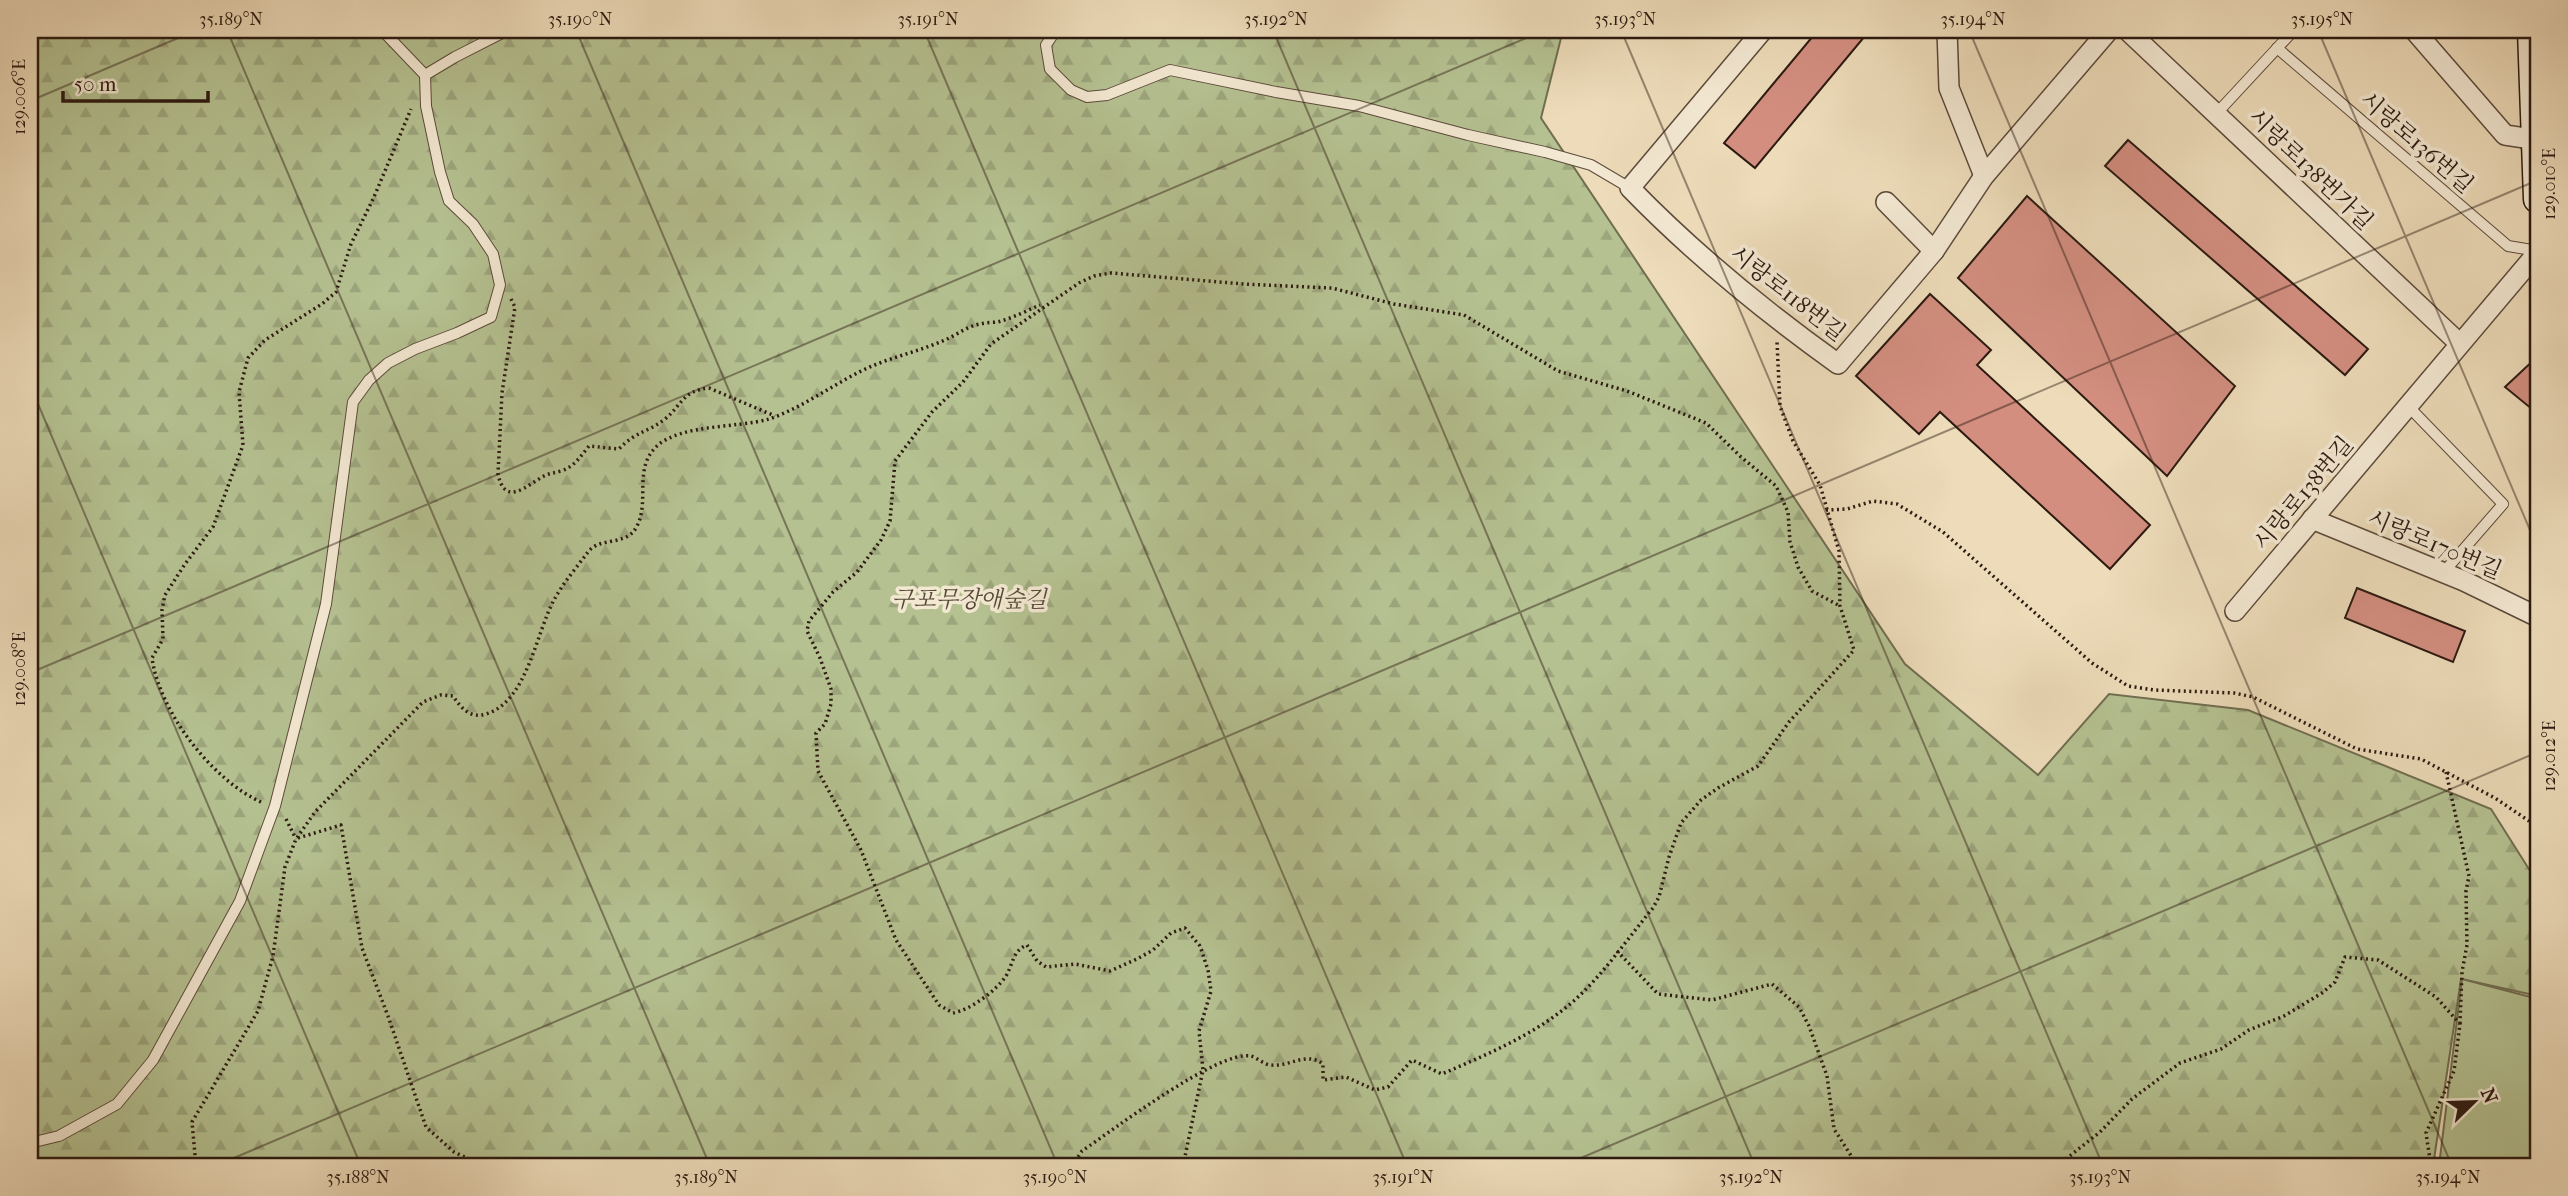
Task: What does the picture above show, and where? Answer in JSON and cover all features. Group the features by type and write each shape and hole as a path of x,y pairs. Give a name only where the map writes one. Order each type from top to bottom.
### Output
{"main road":[{"path":"2532,30 2538,139 2538,199"}],"street":[{"path":"1630,188 1763,30"},
{"path":"1947,30 1949,88 1984,176"},
{"name":"시랑로118번길","path":"1630,188 1722,274 1779,322 1838,364 1934,251 1984,176 2109,30"},
{"name":"시랑로138번가길","path":"2127,30 2460,344"},
{"path":"2414,30 2505,135 2538,139"},
{"path":"1886,202 1934,251"},
{"name":"시랑로138번길","path":"2235,611 2538,251"},
{"name":"시랑로170번길","path":"2312,519 2443,572 2538,617"}],"lane":[{"path":"30,1143 59,1136 117,1104 153,1060 240,901 275,806 326,604 353,402 369,380 388,363 491,317 500,285 493,254 473,224 449,201 426,106 425,75 382,30"},
{"path":"425,75 508,30"},
{"path":"1056,30 1046,45 1050,69 1071,90 1087,97 1107,95 1170,70 1359,106 1545,152 1591,165 1630,188"},
{"path":"2217,113 2294,30"},
{"name":"시랑로136번길","path":"2277,48 2508,246 2538,251"},
{"path":"2408,406 2502,504 2443,572"}],"path":[{"path":"296,839 280,808 258,802 223,775 192,744 166,702 153,669 152,658 163,639 162,610 166,595 184,564 213,527 243,445 239,392 248,358 265,340 322,304 336,292 351,244 374,197 425,75"},
{"path":"1183,1166 1203,1070 1199,1031 1211,991 1200,946 1185,928 1171,933 1153,950 1110,971 1075,964 1046,967 1037,961 1027,945 1021,947 1006,976 964,1011 953,1013 939,1005 896,940 871,871 837,801 818,771 816,733 825,724 831,704 831,690 807,631 809,621 833,592 857,572 881,540 890,521 895,461 932,412 963,382 991,344 1079,282 1094,276 1132,274 1332,288 1394,304 1464,315 1558,371 1627,391 1706,423 1776,486 1788,512 1790,542 1798,567 1812,590 1840,606"},
{"path":"500,285 504,285 515,307 500,414 498,474 500,483 513,493 547,474 560,472 573,465 589,446 619,449 632,436 668,417 677,403 698,389 709,387 775,416"},
{"path":"196,1166 192,1122 258,1011 274,956 285,867 296,839 315,812 424,702 441,695 453,696 461,707 473,715 482,715 495,711 511,699 555,599 591,548 629,537 637,528 646,462 656,446 670,438 700,429 768,419 880,362 945,340 964,329 1000,321 1049,302"},
{"path":"1072,1166 1082,1151 1203,1070 1237,1058 1252,1056 1271,1065 1316,1059 1323,1064 1323,1080 1346,1077 1375,1090 1388,1087 1412,1060 1442,1074 1495,1051 1558,1014 1578,997 1617,951 1659,897 1681,823 1701,800 1758,766 1789,722 1854,650 1840,606 1839,551 1820,485 1793,441 1780,406 1776,348 1779,322"},
{"path":"1826,510 1847,509 1873,501 1897,503 1943,532 2092,663 2128,686 2154,690 2234,693 2253,697 2357,748 2421,759 2496,798 2529,821 2538,833"},
{"path":"2431,1166 2426,1133 2454,1071 2460,1024 2462,972 2467,945 2466,891 2469,876 2446,772"},
{"path":"296,839 341,825 362,948 426,1127 454,1152 484,1166"},
{"path":"1617,951 1658,994 1712,1000 1772,984 1799,1007 1809,1026 1827,1076 1834,1129 1857,1165 1863,1166"},
{"path":"1931,1166 2057,1166 2100,1132 2132,1099 2180,1063 2221,1049 2249,1030 2284,1016 2322,993 2335,982 2345,957 2378,960 2436,997 2460,1024"}],"green space":[{"name":"구포무장애숲길","path":"30,30 1563,30 1541,118 1905,664 2038,775 2109,694 2248,710 2491,809 2534,877 2538,913 2538,996 2461,979 2433,1166 30,1166"},
{"path":"2462,979 2538,999 2538,1166 2439,1166"}],"building":[{"path":"1818,30 1870,30 1755,168 1724,143"},
{"path":"2128,140 2368,349 2345,375 2105,166"},
{"path":"2027,196 2235,386 2167,476 1958,278"},
{"path":"1930,294 1991,350 1977,365 2150,525 2110,569 1940,412 1919,434 1856,376"},
{"path":"2538,356 2538,414 2505,387"},
{"path":"2357,588 2465,631 2453,662 2345,618"}]}
